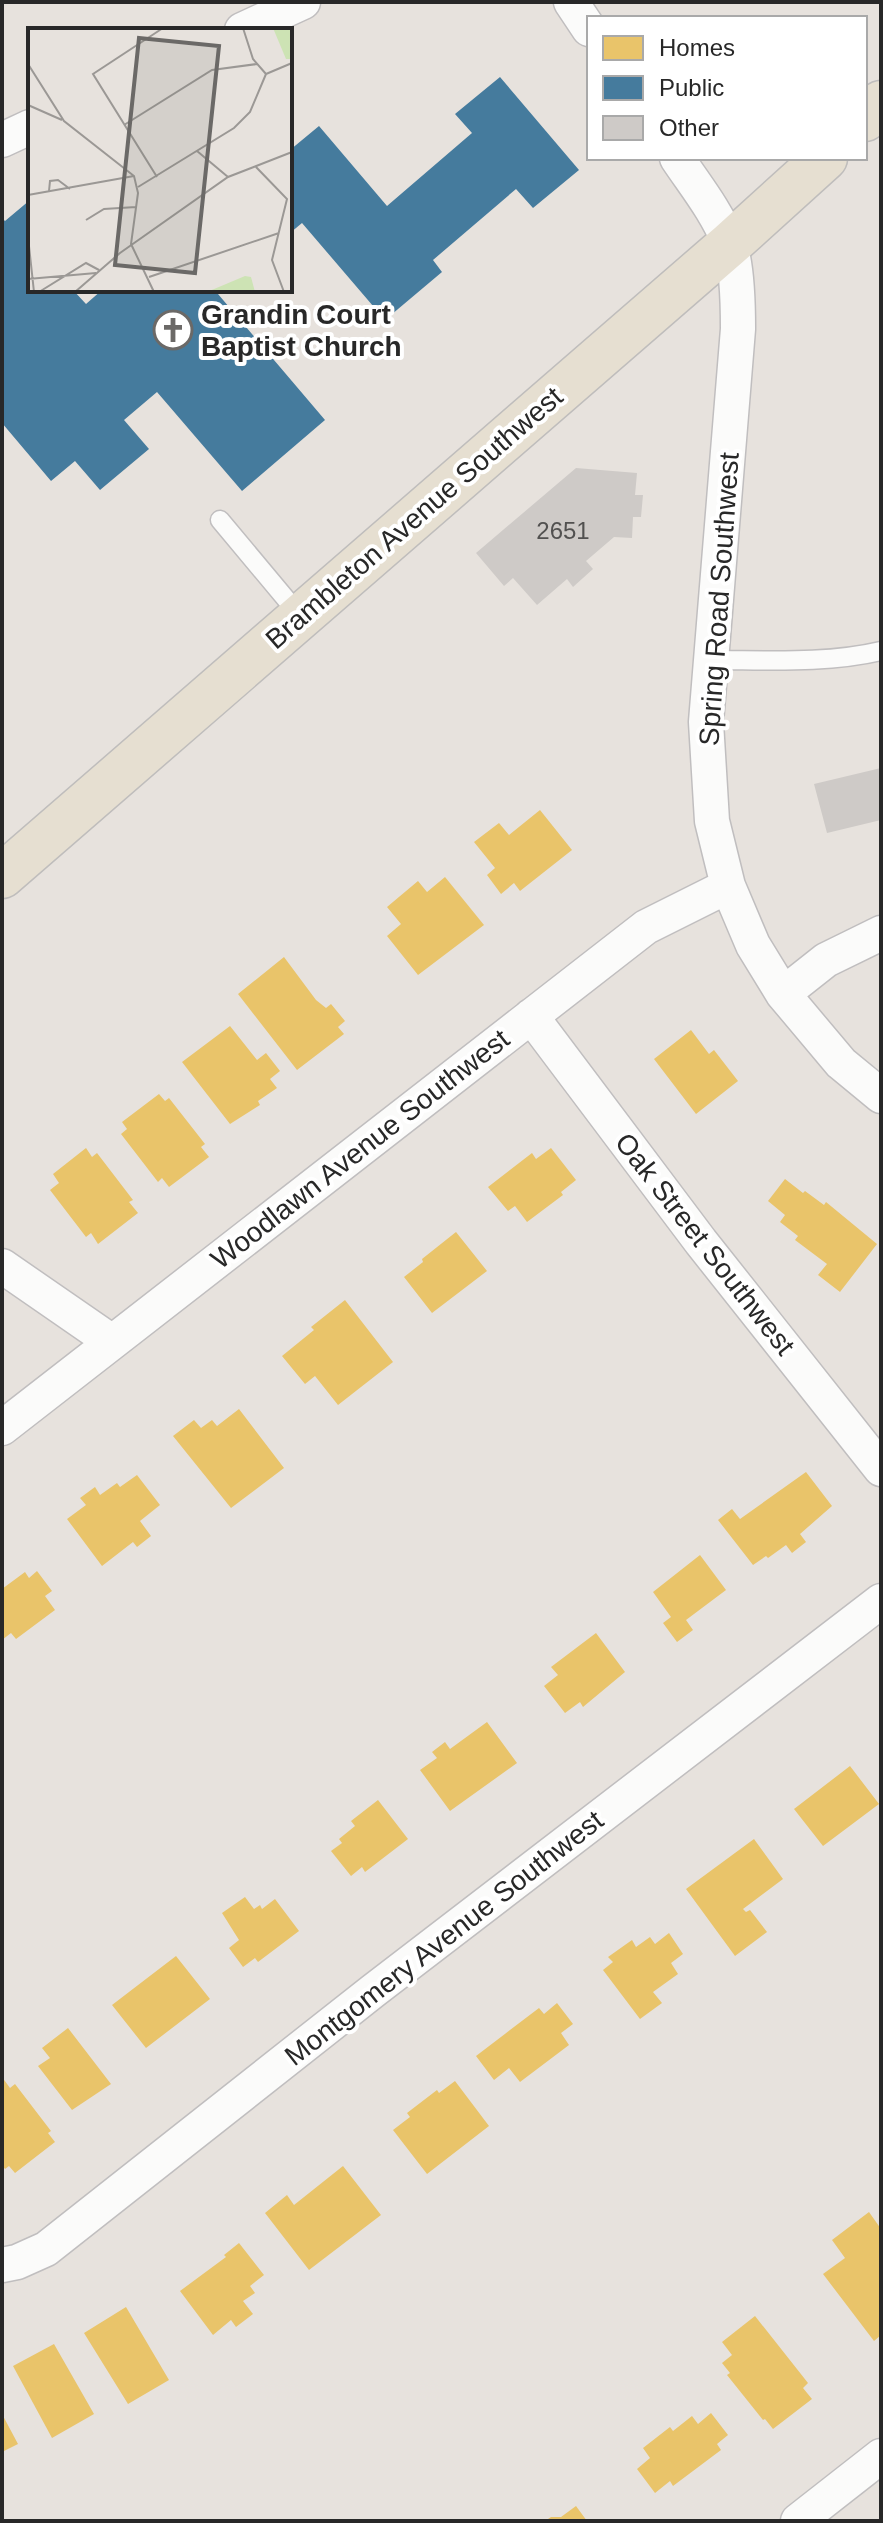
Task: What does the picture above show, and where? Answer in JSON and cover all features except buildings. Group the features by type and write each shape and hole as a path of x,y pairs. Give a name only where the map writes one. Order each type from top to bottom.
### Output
{"main road":[{"name":"Brambleton Avenue Southwest","path":"2,876 823,160"}],"street":[{"path":"246,28 303,2"},
{"path":"571,2 587,26"},
{"path":"2,140 28,128"},
{"name":"Spring Road Southwest","path":"678,160 730,244 738,304 706,722 712,821 728,886 753,945 783,994 841,1063 881,1096"},
{"name":"Woodlawn Avenue Southwest","path":"2,1428 646,927 728,886"},
{"path":"783,994 826,960 881,933"},
{"name":"Oak Street Southwest","path":"531,1016 701,1242 881,1469"},
{"path":"2,1266 112,1342"},
{"name":"Montgomery Avenue Southwest","path":"2,2265 46,2249 373,1991 881,1601"},
{"path":"798,2521 881,2456"}],"lane":[{"path":"220,520 301,617"},
{"path":"710,660 816,659 881,651"}],"place":[{"name":"Grandin Court Baptist Church","path":"173,330"}]}
